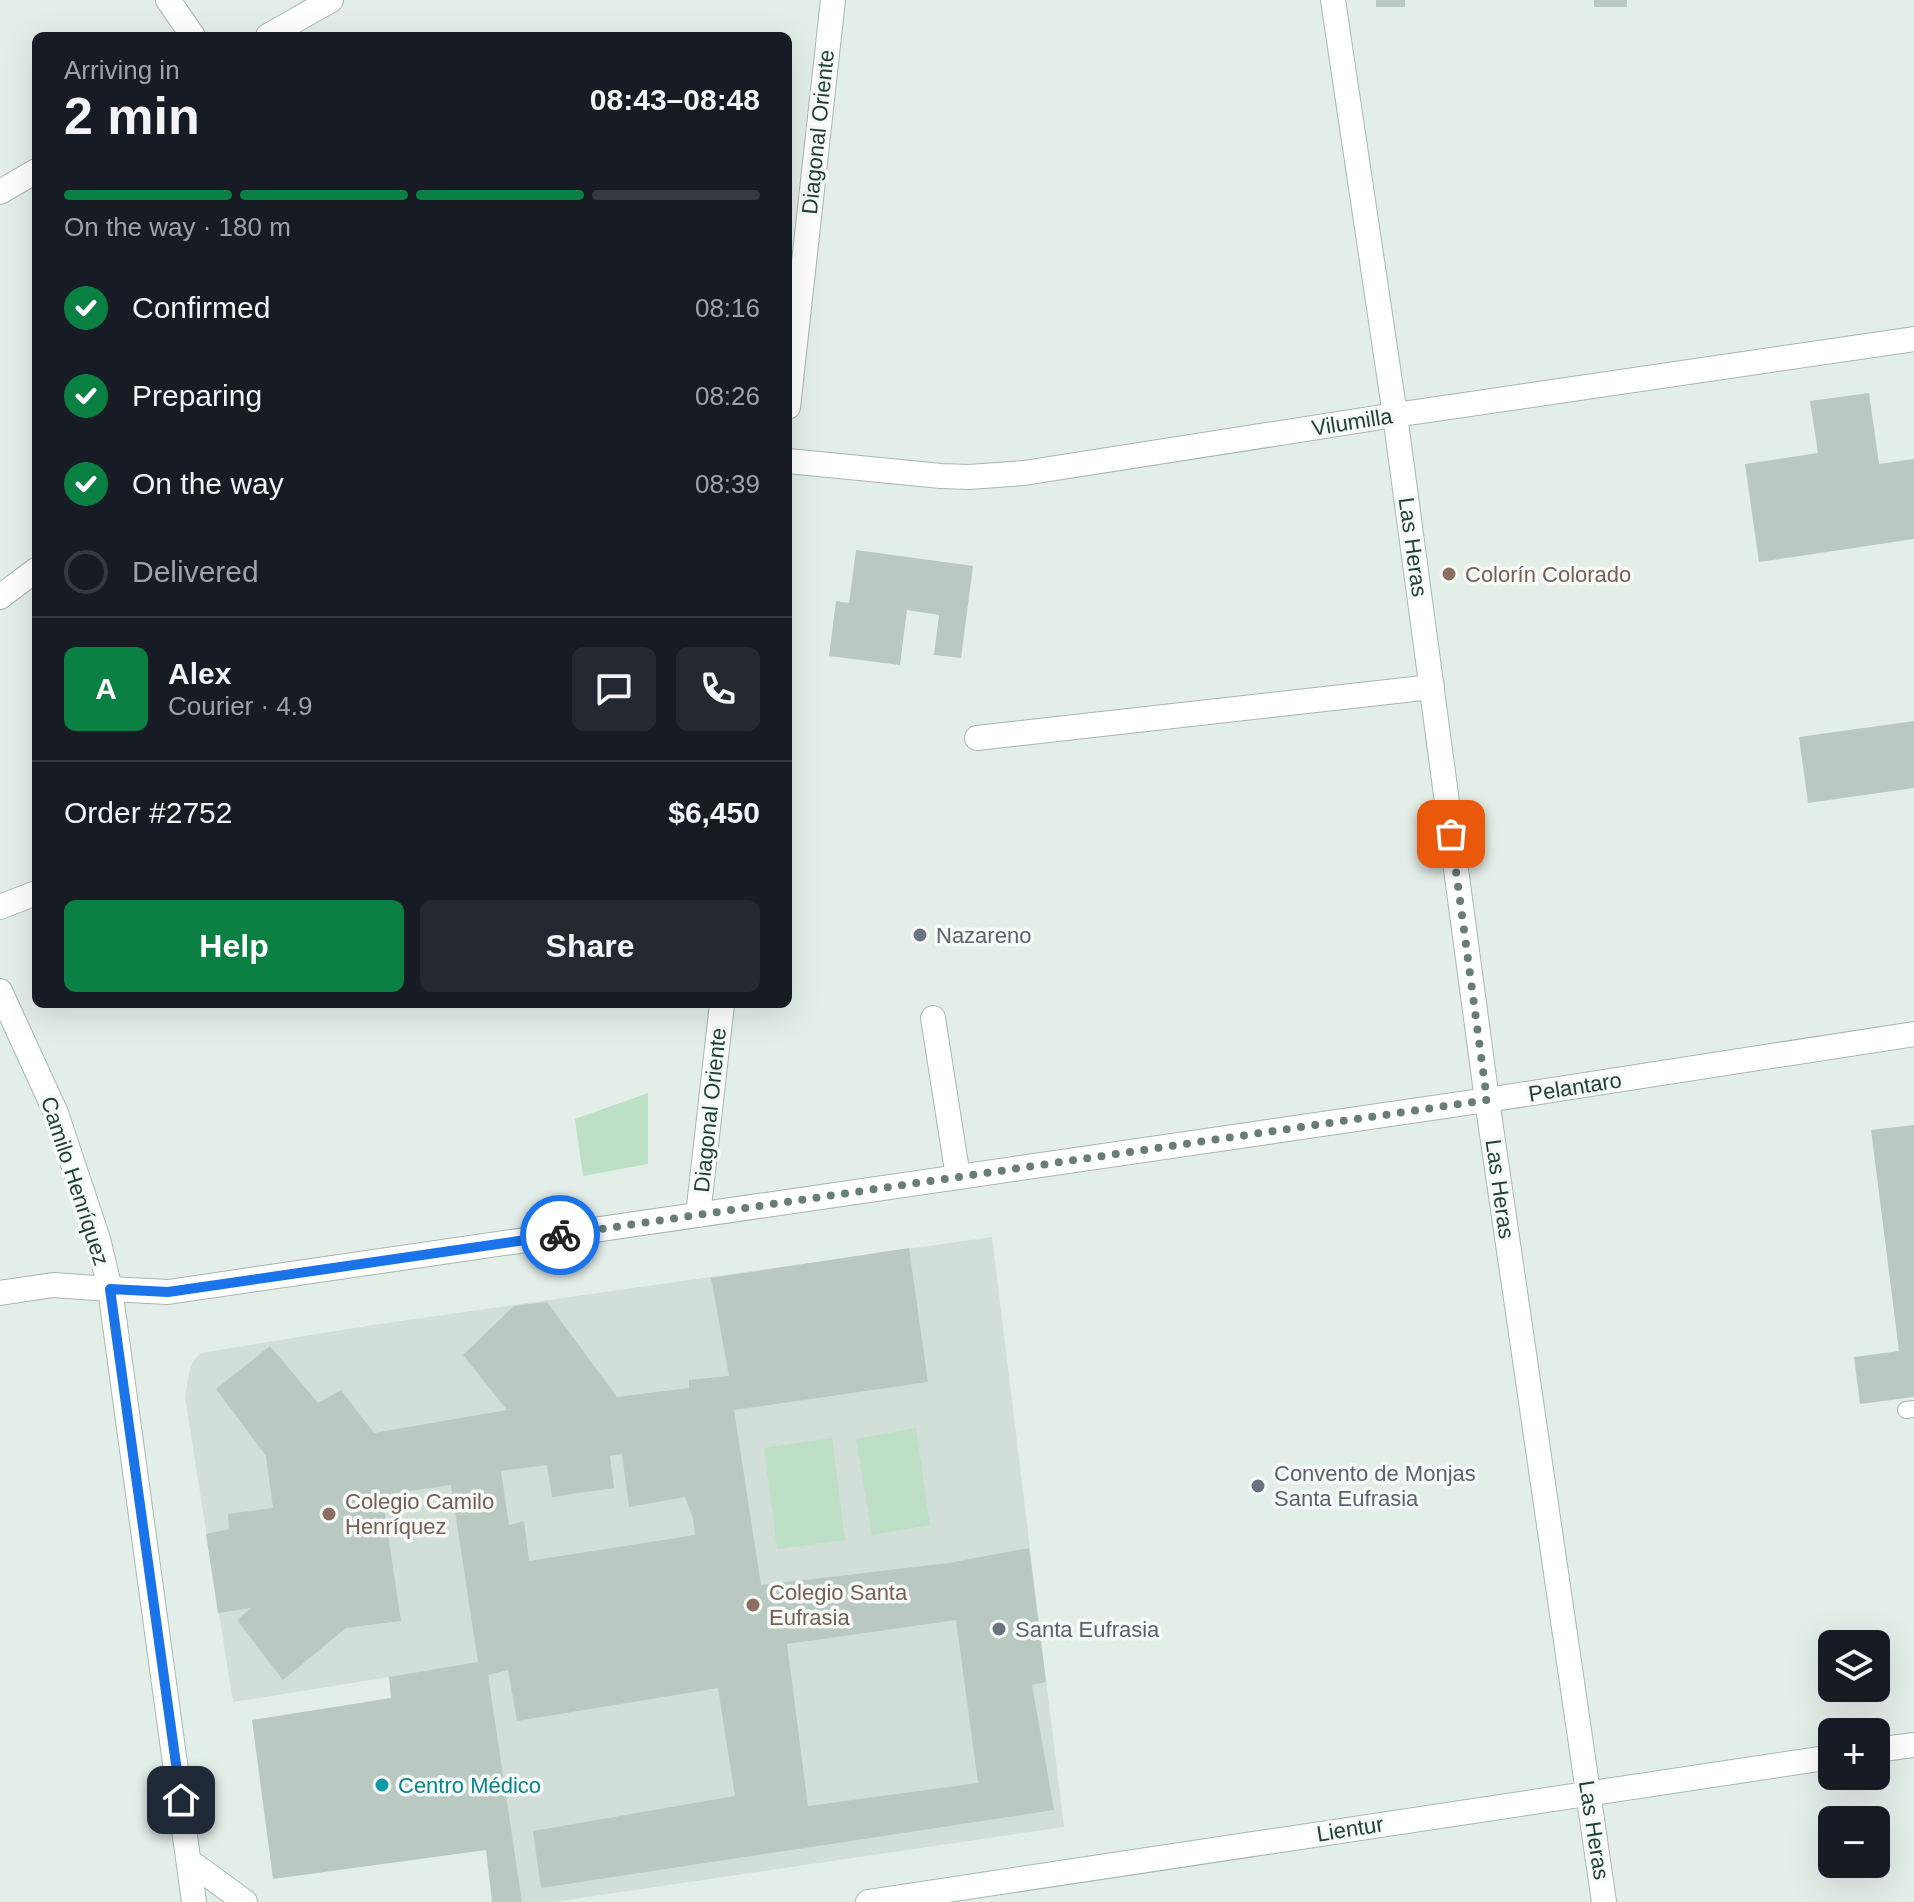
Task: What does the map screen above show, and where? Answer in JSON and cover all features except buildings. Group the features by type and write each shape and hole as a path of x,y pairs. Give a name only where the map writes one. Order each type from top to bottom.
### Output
{"street":[{"path":"168,0 190,32"},
{"path":"275,32 331,0"},
{"name":"Diagonal Oriente","path":"792,336 798,230 833,0"},
{"name":"Las Heras","path":"1333,0 1395,415 1487,1100 1604,1902"},
{"path":"0,192 32,173"},
{"name":"Vilumilla","path":"792,461 941,476 1024,473 1914,339"},
{"path":"0,597 32,573"},
{"path":"977,738 1432,687"},
{"path":"0,907 32,895"},
{"name":"Camilo Henríquez","path":"0,991 56,1113 98,1239 110,1289 194,1902"},
{"name":"Diagonal Oriente","path":"698,1215 722,1008"},
{"path":"933,1018 958,1177"},
{"name":"Pelantaro","path":"0,1293 53,1285 168,1292 1487,1100 1914,1034"},
{"path":"1890,1748 1914,1745"},
{"name":"Lientur","path":"868,1902 908,1899 1818,1759"},
{"path":"189,1861 245,1902"}],"shaded area":[{"name":"Colegio Santa Eufrasia","path":"992,1237 1064,1827 553,1902 522,1902 477,1663 233,1702 185,1397 193,1361 201,1353 373,1325"}],"green space":[{"path":"648,1093 648,1164 583,1176 575,1119"},
{"path":"916,1428 930,1525 872,1535 856,1439"},
{"path":"832,1438 845,1540 777,1549 764,1448"}],"way so far":[{"path":"560,1235 1487,1100 1451,834"}],"place":[{"name":"Colorín Colorado","path":"1449,574"},
{"name":"Nazareno","path":"920,935"},
{"name":"Convento de Monjas Santa Eufrasia","path":"1258,1486"},
{"name":"Colegio Camilo Henríquez","path":"329,1514"},
{"name":"Colegio Santa Eufrasia","path":"753,1605"},
{"name":"Santa Eufrasia","path":"999,1629"},
{"name":"Centro Médico","path":"382,1785"}],"route":[{"path":"181,1800 110,1289 168,1292 560,1235"}]}
